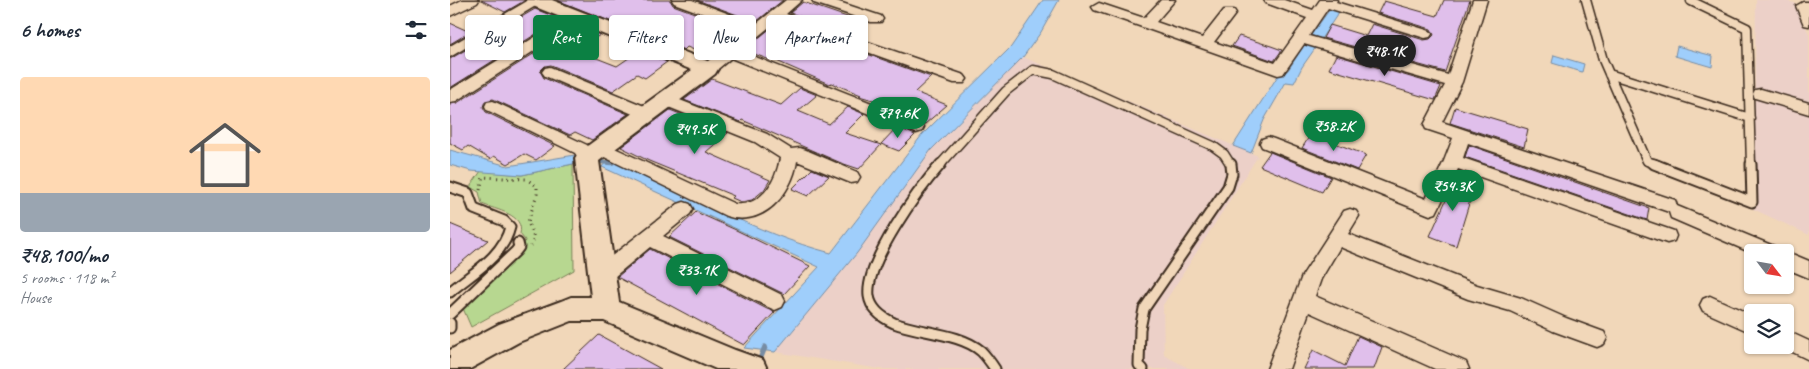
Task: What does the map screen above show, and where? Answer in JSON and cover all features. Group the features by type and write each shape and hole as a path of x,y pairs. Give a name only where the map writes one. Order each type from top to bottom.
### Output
{"street":[{"path":"450,12 472,0"},
{"path":"450,52 536,0 572,15"},
{"path":"679,0 757,30 766,23"},
{"path":"776,15 796,0"},
{"path":"819,0 876,19"},
{"path":"1147,24 1168,0"},
{"path":"1271,0 1316,16"},
{"path":"1480,0 1454,82 1432,124 1673,209 1751,244"},
{"path":"1099,7 1278,70 1328,2 1425,34"},
{"path":"1809,6 1803,6 1809,22"},
{"path":"1205,44 1229,13"},
{"path":"599,26 708,69"},
{"path":"1302,38 1454,82"},
{"path":"450,97 533,45"},
{"path":"868,48 959,80"},
{"path":"593,153 719,60"},
{"path":"749,60 916,128"},
{"path":"550,72 648,114"},
{"path":"1761,94 1809,109"},
{"path":"667,100 761,138 789,156 800,154 851,178"},
{"path":"493,106 581,149 698,193 732,211 742,214 755,210 780,187 785,176 789,156"},
{"path":"1268,143 1430,208 1453,160 1462,135"},
{"path":"593,153 601,276 606,309"},
{"path":"1453,160 1667,236"},
{"path":"601,276 684,209"},
{"path":"1278,369 1312,276 1350,216"},
{"path":"650,238 775,301"},
{"path":"1337,238 1475,293 1514,304 1560,325 1597,338"},
{"path":"1794,263 1809,270"},
{"path":"1303,300 1458,369"},
{"path":"1710,305 1744,320"},
{"path":"450,365 509,333 570,309 606,309 739,367"},
{"path":"1794,344 1809,350"}],"lane":[{"path":"1586,0 1603,60 1647,161 1752,202 1748,28 1690,0"},
{"path":"996,369 977,348 909,328 881,314 873,308 870,298 870,281 891,230 916,193 937,167 1017,81 1033,70 1053,74 1213,146 1232,163 1234,171 1228,187 1144,308 1141,319 1139,352 1139,364 1143,369"},
{"path":"1610,74 1750,118"},
{"path":"450,187 468,193 474,209 504,221 510,227 509,234 502,248 450,292"},
{"path":"450,314 516,251 519,247 518,243"},
{"path":"450,323 450,328"}],"shaded area":[{"path":"1756,0 1781,0 1795,3 1809,34 1809,235 1753,209"},
{"path":"1023,57 1258,156 1163,305 1164,355 1190,369 880,369 775,352 857,253 931,150"}],"green space":[{"path":"573,164 574,270 471,327 462,306 523,249 525,240 520,234 520,227 514,217 482,204 479,192 470,187 481,171 522,175"}],"water":[{"path":"1043,0 1059,0 1041,32 1023,57 931,150 857,253 775,352 744,348 819,267 602,167 611,155 746,223 802,245 831,253 922,135 1011,47"},
{"path":"1330,9 1339,12 1321,39 1311,35"},
{"path":"1305,44 1316,47 1302,67 1294,83 1286,82 1264,120 1251,153 1233,146 1279,74 1288,70"},
{"path":"1677,46 1713,56 1712,67 1675,56"},
{"path":"1554,55 1584,64 1582,72 1552,63"},
{"path":"450,150 508,166 575,155 580,156 573,164 522,175 471,171 450,165"}],"building":[{"path":"481,0 524,0 524,1 505,12"},
{"path":"557,0 670,0 673,5 700,15 694,15 694,50 687,47 684,50 684,15 609,15 609,21 599,17 599,15 594,15"},
{"path":"697,0 783,0 756,22 756,15 737,15"},
{"path":"1444,0 1470,0 1445,72 1323,38 1330,25 1366,36 1372,24 1424,40 1430,39 1434,35 1431,29 1378,13 1384,1 1437,16"},
{"path":"803,2 841,15 796,15 790,13"},
{"path":"535,9 550,15 533,15 533,36 523,42 523,16"},
{"path":"450,23 465,30 465,35 450,44"},
{"path":"766,32 766,58 756,55 756,40"},
{"path":"1239,36 1282,50 1274,61 1232,46"},
{"path":"465,50 465,60 495,60 450,88 450,59"},
{"path":"533,54 533,60 599,59 617,66 626,60 662,60 667,62 645,78 637,74 613,91 551,65 545,66 540,71 544,78 628,114 592,140 575,132 570,135 493,99 485,101 483,107 486,112 555,146 536,160 524,154 508,164 494,156 490,159 468,146 463,150 450,143 450,104 457,103"},
{"path":"868,54 931,77 915,92 947,105 925,124 923,121 877,101 859,96 861,95 832,83 829,84 774,60 868,60"},
{"path":"1336,55 1441,86 1435,100 1329,69"},
{"path":"712,79 781,105 800,88 817,95 798,111 829,124 848,107 864,114 845,133 881,145 859,169 742,120 740,122 684,100"},
{"path":"1455,107 1528,129 1524,147 1450,123"},
{"path":"670,110 728,133 706,152 770,180 764,190 752,200 741,202 732,198 734,196 649,161 621,147"},
{"path":"897,127 915,135 899,151 881,144"},
{"path":"1311,134 1366,155 1357,170 1302,148"},
{"path":"1469,145 1649,208 1647,220 1465,157"},
{"path":"1270,152 1331,177 1322,192 1260,166"},
{"path":"812,169 829,176 808,196 792,189"},
{"path":"1459,171 1469,175 1463,191 1472,194 1456,246 1430,236"},
{"path":"696,212 810,266 784,294 669,237"},
{"path":"450,224 488,240 450,272"},
{"path":"650,249 775,312 744,345 617,277"},
{"path":"599,335 661,369 563,369"},
{"path":"1358,336 1382,347 1374,369 1304,369 1313,350 1345,366"}],"waterway":[{"path":"593,161 612,163"},
{"path":"756,369 765,347"}]}
